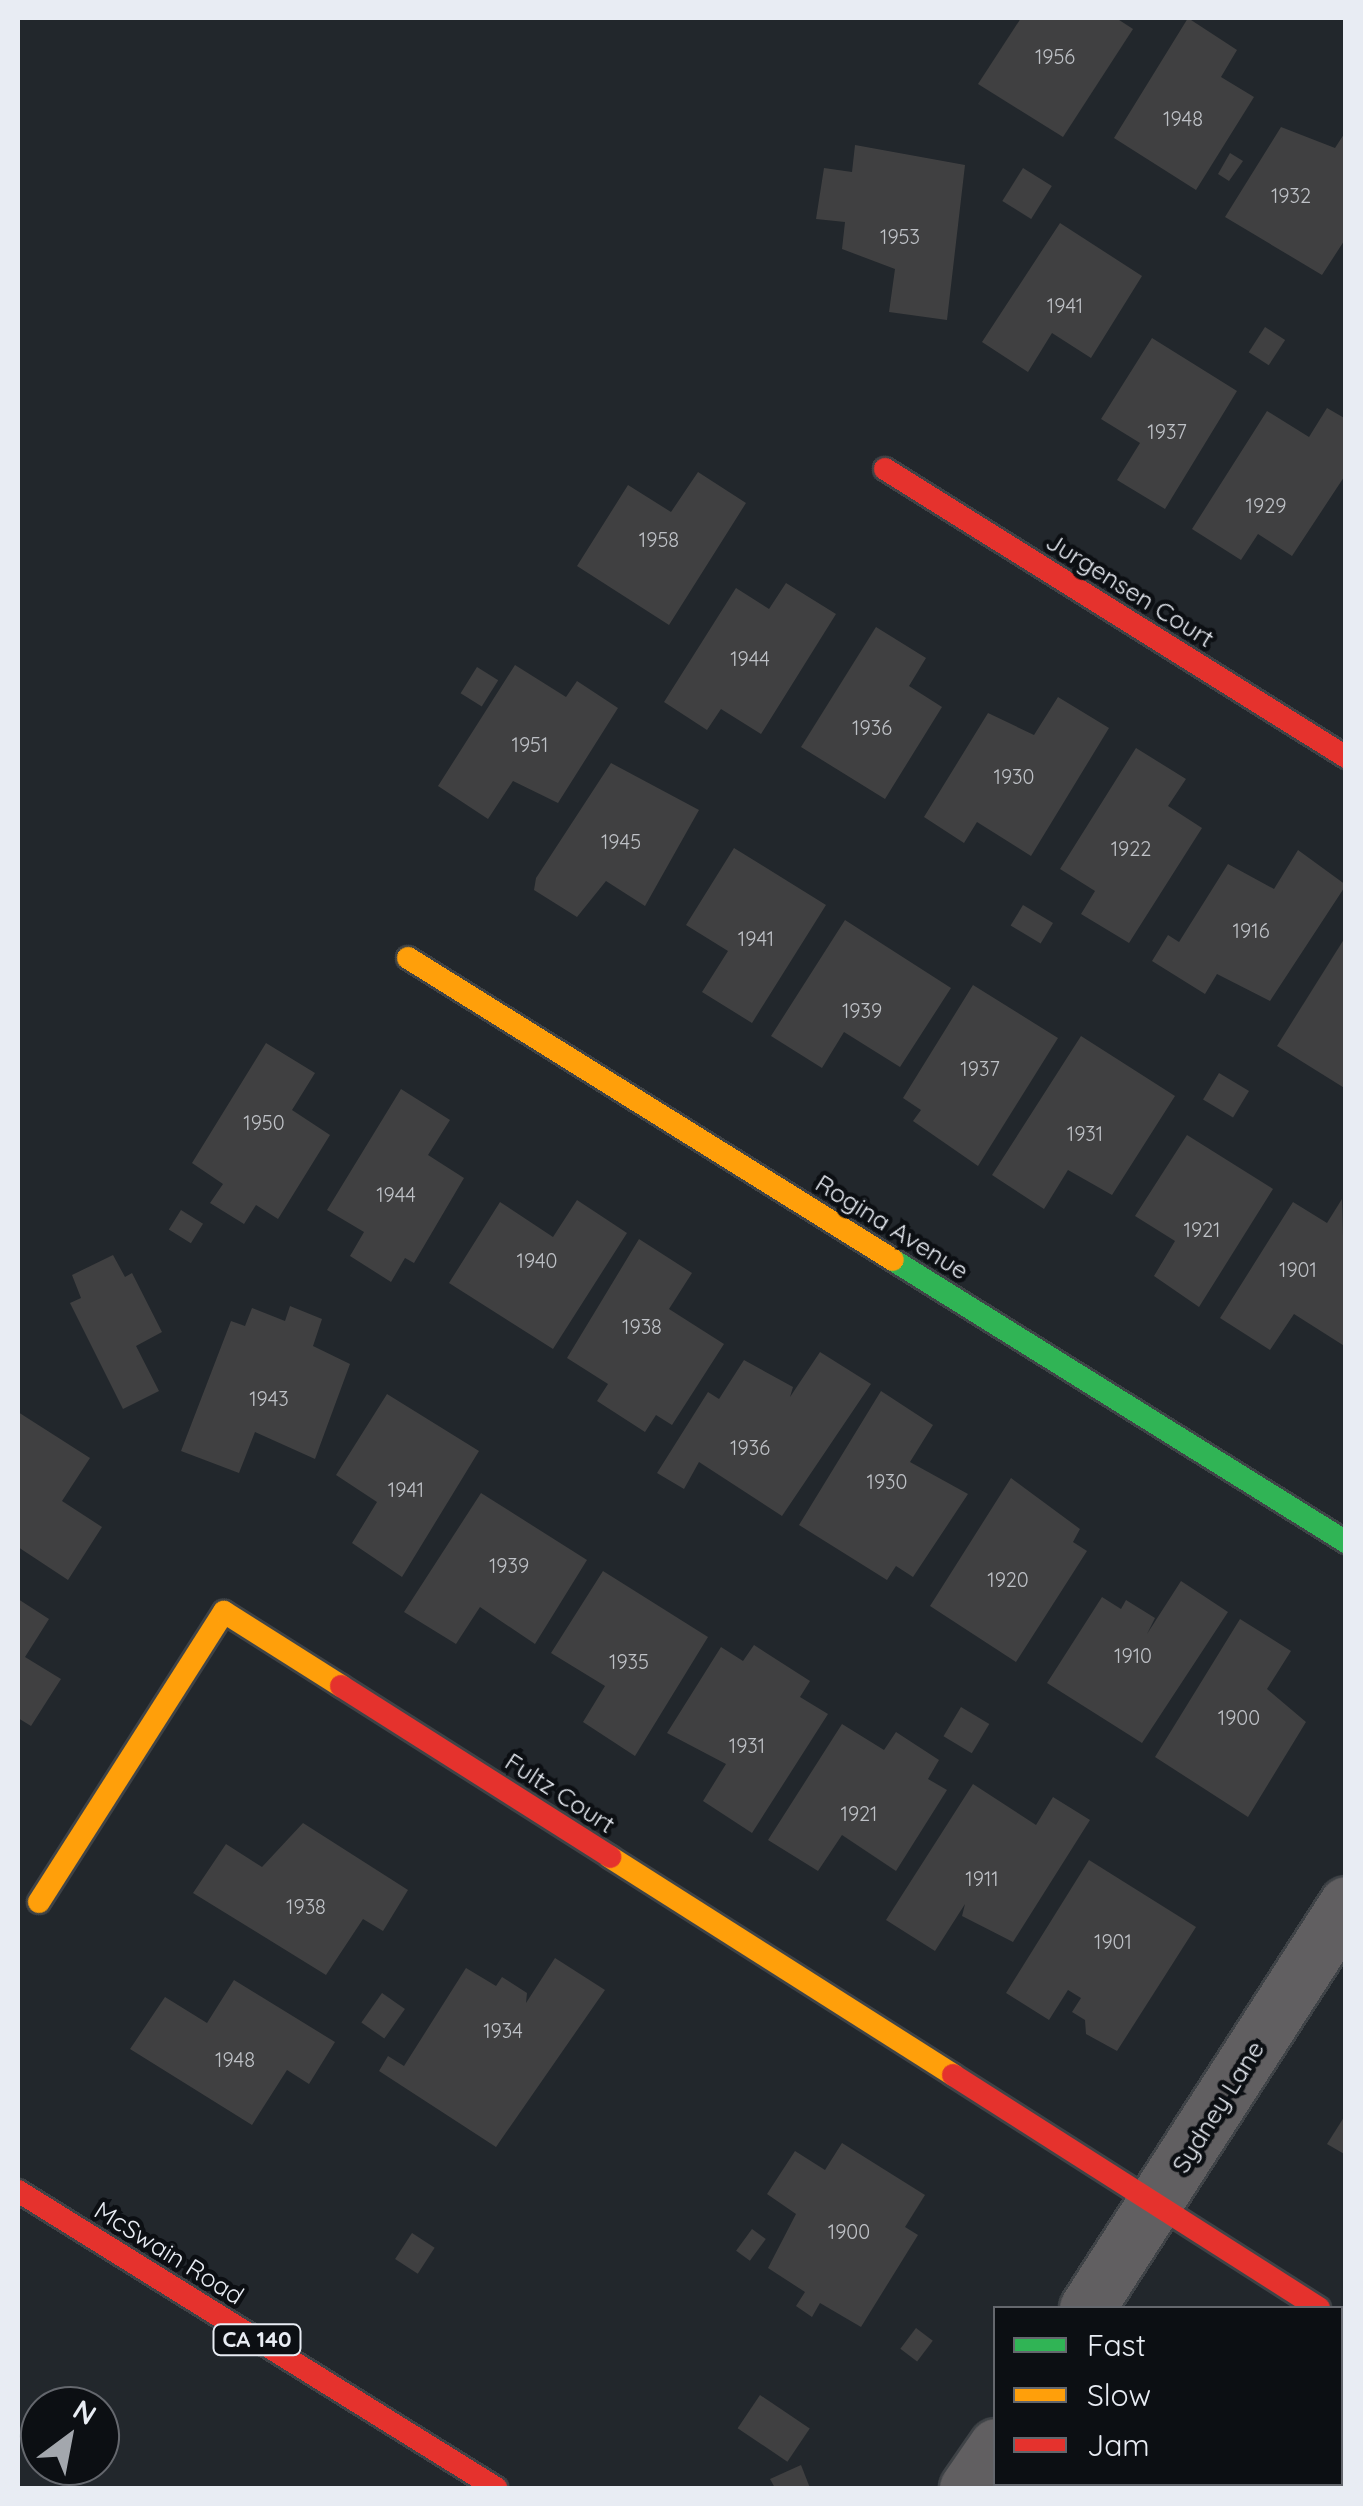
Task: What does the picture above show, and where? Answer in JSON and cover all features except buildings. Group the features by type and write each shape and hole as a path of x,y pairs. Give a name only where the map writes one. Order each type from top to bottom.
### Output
{"street":[{"name":"Jurgensen Court","path":"885,469 1346,757"},
{"name":"Rogina Avenue","path":"408,958 1346,1542"},
{"name":"Fultz Court","path":"39,1902 224,1612 1156,2206"},
{"name":"Sydney Lane","path":"1088,2306 1346,1904"},
{"name":"McSwain Road","path":"18,2190 496,2488"},
{"path":"1156,2206 1316,2306"},
{"path":"967,2488 993,2450"}],"traffic: fast":[{"path":"893,1260 1346,1542"}],"traffic: slow":[{"path":"408,958 893,1260"},
{"path":"39,1902 224,1612 341,1686"},
{"path":"610,1857 953,2075"}],"traffic: jam":[{"path":"885,469 1346,757"},
{"path":"341,1686 610,1857"},
{"path":"953,2075 1316,2306"},
{"path":"18,2191 496,2488"}]}
